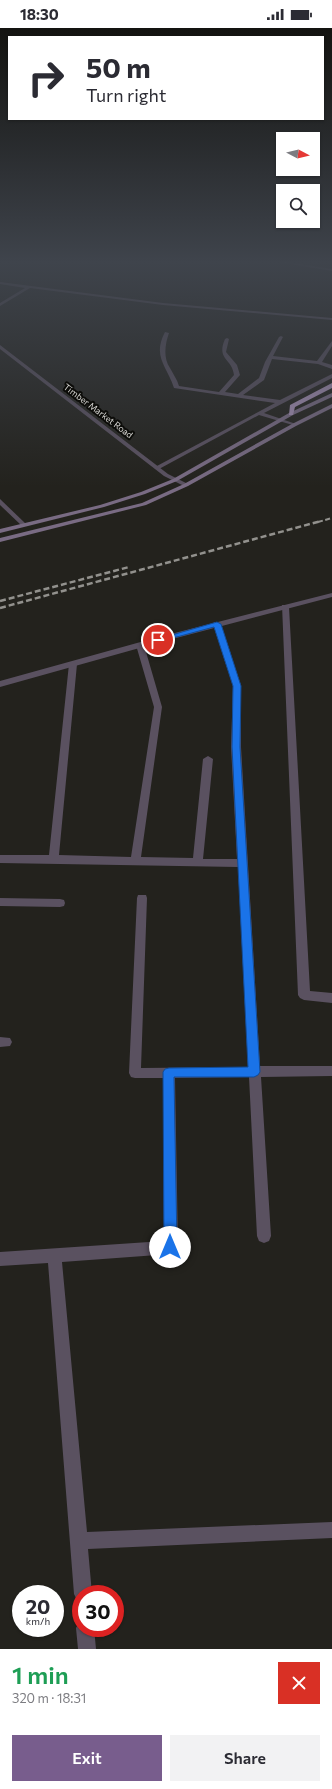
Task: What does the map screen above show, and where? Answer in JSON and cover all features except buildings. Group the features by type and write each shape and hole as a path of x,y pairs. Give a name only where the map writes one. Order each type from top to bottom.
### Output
{"highway":[{"path":"291,414 292,406 332,385"}],"main road":[{"path":"0,531 102,506 143,493 175,480 291,414 303,410 332,395"},
{"path":"292,406 317,414"},
{"path":"0,540 130,508 156,500 332,406"}],"street":[{"path":"166,336 164,340 165,365 176,381 176,387 280,402"},
{"path":"240,396 262,379 265,364 271,357 281,337"},
{"path":"221,393 237,375 235,366 224,355 223,347 227,339"},
{"path":"319,363 332,342"},
{"name":"Timber Market Road","path":"0,348 157,468 175,480 186,485"},
{"path":"271,357 319,363 332,367"},
{"path":"157,468 259,413 332,376"},
{"path":"259,413 294,425"},
{"path":"0,501 24,525"},
{"path":"0,684 140,644 330,596"},
{"path":"285,607 304,995 332,998"},
{"path":"217,624 237,686 236,747 264,1236"},
{"path":"135,860 158,707 140,644"},
{"path":"54,859 73,664"},
{"path":"198,862 208,759"},
{"path":"0,860 135,860 242,863"},
{"path":"142,898 135,1073 332,1071"},
{"path":"0,902 60,903"},
{"path":"0,1259 170,1247 169,1072"},
{"path":"54,1255 82,1585"},
{"path":"79,1541 332,1530"},
{"path":"86,1637 87,1649"}],"railway":[{"path":"318,522 332,518"},
{"path":"0,608 321,521"},
{"path":"0,601 129,567"}],"route":[{"path":"158,640 217,624 237,686 236,747 254,1072 169,1072 170,1247"}]}
